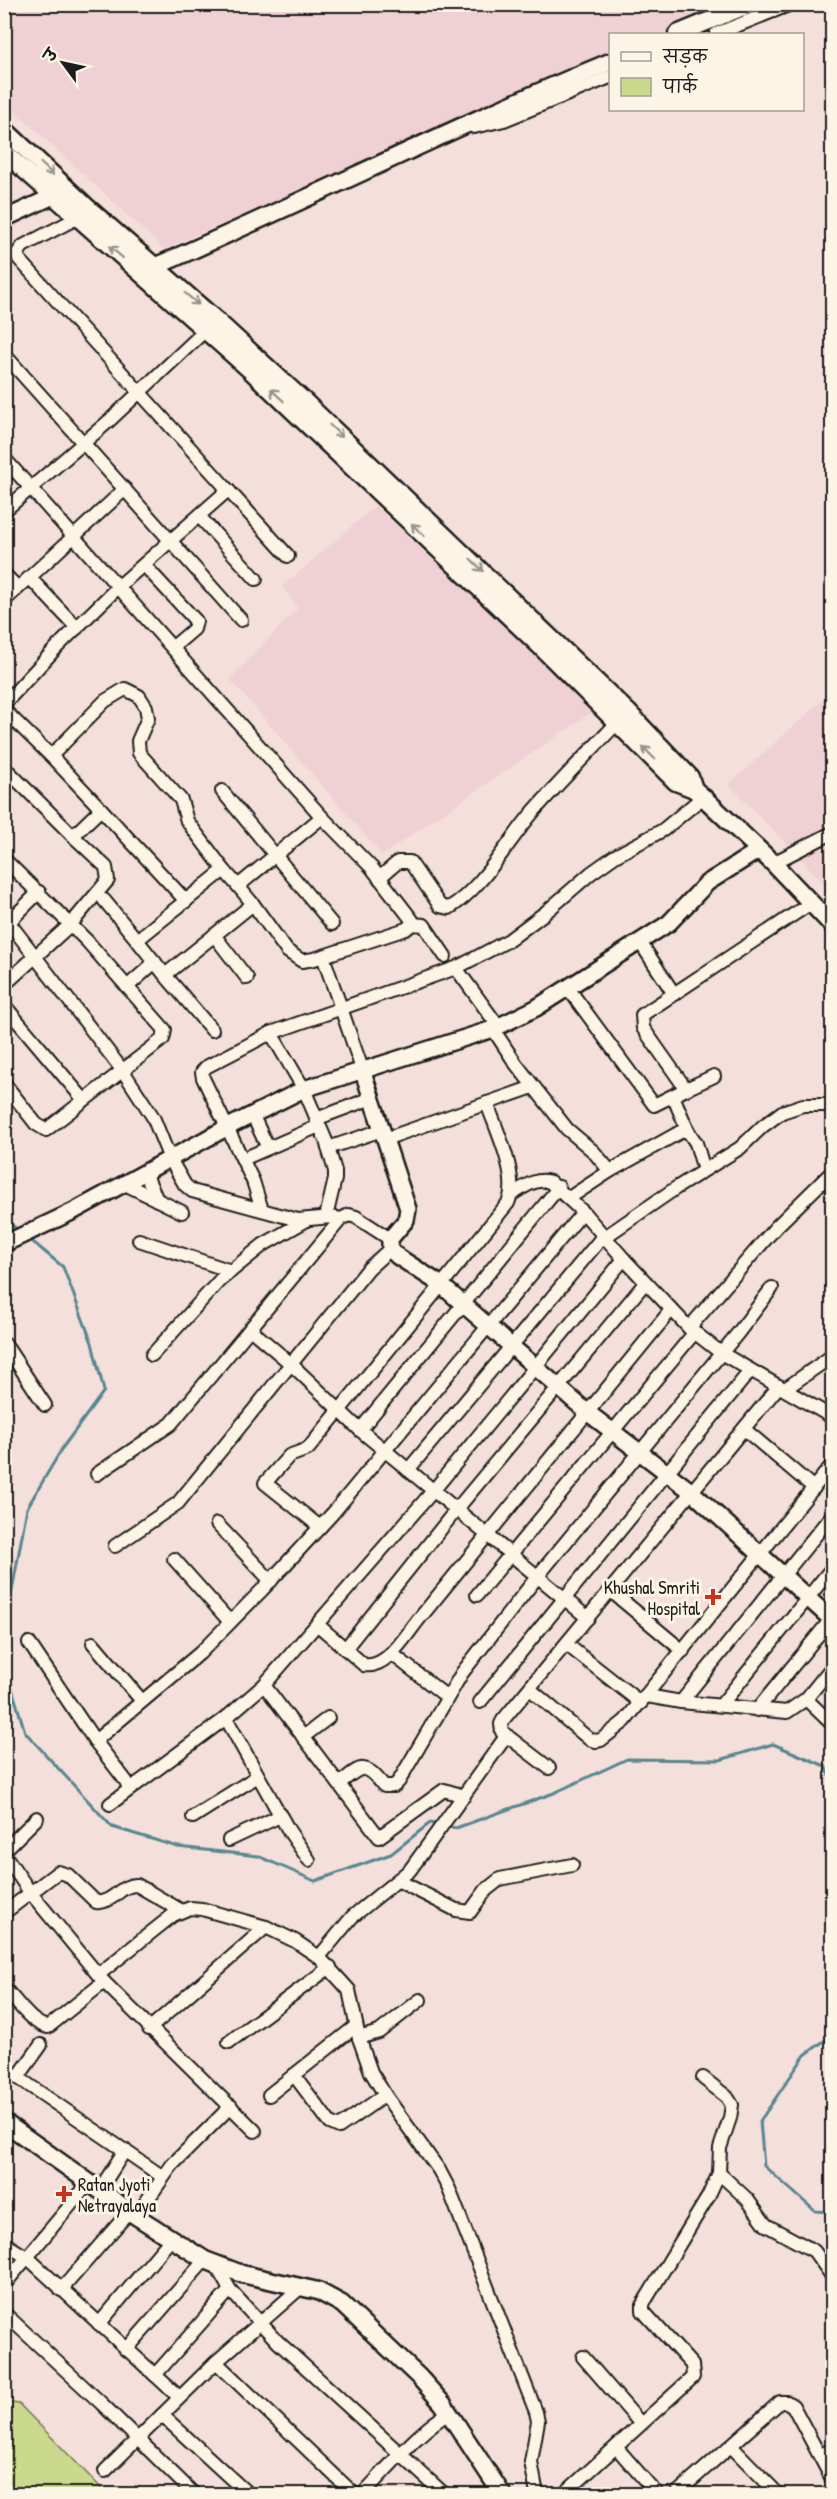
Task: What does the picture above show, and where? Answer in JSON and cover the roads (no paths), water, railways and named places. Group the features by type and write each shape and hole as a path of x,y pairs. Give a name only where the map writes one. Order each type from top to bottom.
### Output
{"main road":[{"path":"679,33 750,4"},
{"path":"147,270 450,133 504,106 609,62"},
{"path":"4,129 60,193 76,218 147,270"},
{"path":"4,152 60,193 211,325 623,717 676,782 698,793 773,863 832,925"},
{"path":"4,2122 93,2187 211,2263 318,2291 342,2304 419,2377 502,2494"},
{"path":"446,2415 490,2494"}],"street":[{"path":"718,33 791,4"},
{"path":"450,133 504,120 609,77"},
{"path":"4,219 60,193"},
{"path":"76,218 23,246 17,254 138,393 288,556"},
{"path":"4,512 84,443 211,325"},
{"path":"4,354 241,620"},
{"path":"4,458 322,817 379,878 412,920 412,924"},
{"path":"4,601 125,489"},
{"path":"4,704 118,587 228,490"},
{"path":"199,516 256,579"},
{"path":"144,564 196,621 194,629 173,647"},
{"path":"4,574 18,588"},
{"path":"30,578 77,628"},
{"path":"51,756 105,701 125,689 131,691 139,696 146,708 148,718 138,741 139,753 181,800 187,821 294,957 302,961 323,956 406,929 412,924 424,925 445,956"},
{"path":"4,710 101,808 186,901"},
{"path":"379,878 398,862 410,862 440,906 449,908 456,904 477,883 533,812 623,717"},
{"path":"4,985 71,924 108,880 106,867 6,773"},
{"path":"222,791 332,924"},
{"path":"262,1210 258,1192 203,1078 202,1072 206,1067 271,1033 456,968 509,940 591,873 615,856 663,830 698,793"},
{"path":"73,836 101,808"},
{"path":"238,886 322,817"},
{"path":"773,863 832,833"},
{"path":"4,1244 91,1202 252,1114 304,1089 495,1028 536,1008 669,923 707,883 759,850"},
{"path":"4,859 71,924 165,1030 163,1039 46,1130 36,1124 4,1083"},
{"path":"137,940 224,870"},
{"path":"39,892 7,919 123,1071 153,1117 170,1159 184,1185 192,1191 305,1221"},
{"path":"104,900 212,1030"},
{"path":"686,1089 643,1028 642,1015 650,1007 674,994 811,903"},
{"path":"165,975 253,904"},
{"path":"214,935 248,978"},
{"path":"640,942 674,994"},
{"path":"115,1546 178,1503 290,1363 390,1244 406,1220 408,1209 323,956"},
{"path":"127,987 155,962"},
{"path":"456,968 533,1088 567,1129 593,1151 610,1171"},
{"path":"568,988 654,1105 714,1076"},
{"path":"4,1005 84,1100"},
{"path":"271,1033 304,1089 328,1148 335,1179 326,1217"},
{"path":"328,1148 384,1134 533,1088"},
{"path":"673,1096 688,1131 696,1143 704,1170"},
{"path":"243,1159 372,1098"},
{"path":"320,1527 265,1483 289,1456 308,1449 508,1203 512,1194 510,1172 487,1103"},
{"path":"408,1470 592,1247 740,1148 782,1112 803,1106 832,1105"},
{"path":"252,1114 268,1148"},
{"path":"569,1198 610,1171 682,1131 688,1131"},
{"path":"477,1595 613,1432 776,1227 832,1172"},
{"path":"145,1173 157,1200"},
{"path":"512,1194 544,1179 559,1187 645,1283 692,1330 721,1353 832,1418"},
{"path":"125,1184 182,1212"},
{"path":"360,1430 559,1187"},
{"path":"95,1741 200,1653 271,1581 385,1451 583,1212"},
{"path":"97,1474 171,1424 341,1219 349,1215 356,1216 390,1244 397,1257 440,1284 587,1412 692,1492 832,1619 757,1710"},
{"path":"152,1355 220,1280 263,1245 305,1221 326,1217 341,1219"},
{"path":"139,1240 231,1272"},
{"path":"110,1804 226,1718 264,1685 433,1491 624,1259"},
{"path":"345,1648 456,1510 560,1388 645,1283"},
{"path":"339,1784 357,1769 362,1768 372,1772 384,1786 394,1786 462,1673 772,1288"},
{"path":"318,1625 364,1665 379,1664 391,1653 671,1310"},
{"path":"250,1329 290,1363 360,1430 485,1536 588,1618"},
{"path":"4,1343 45,1405"},
{"path":"549,1768 502,1731 501,1724 744,1429 782,1387 832,1356"},
{"path":"480,1702 665,1472 750,1371"},
{"path":"744,1429 814,1488"},
{"path":"530,1689 595,1741 612,1733 644,1699 832,1465"},
{"path":"681,1702 832,1515"},
{"path":"217,1524 271,1581"},
{"path":"174,1559 230,1622"},
{"path":"721,1705 832,1568"},
{"path":"611,1591 683,1651"},
{"path":"29,1643 95,1741 126,1781 129,1790"},
{"path":"93,1643 142,1701"},
{"path":"566,1644 644,1699 787,1712 806,1699 830,1675"},
{"path":"391,1653 447,1697"},
{"path":"264,1685 380,1837 444,1790 464,1796"},
{"path":"806,1699 832,1724"},
{"path":"226,1718 295,1842 309,1860"},
{"path":"303,1737 328,1718"},
{"path":"319,1957 352,1917 410,1870 507,1735"},
{"path":"193,1817 258,1776"},
{"path":"228,1840 280,1816"},
{"path":"37,1818 4,1852 30,1892 101,1978 149,2029 255,2131"},
{"path":"399,1881 456,1910 470,1912 486,1890 500,1879 572,1865"},
{"path":"4,1913 58,1872 63,1872 96,1902 103,1903 129,1884 137,1885 180,1910 202,1909 266,1927 319,1957 330,1967 349,1990 358,2032 371,2072 385,2096 429,2155 448,2188 536,2412 538,2421 531,2462 537,2494"},
{"path":"4,1988 33,2019 42,2026 48,2027 180,1910"},
{"path":"149,2029 266,1927"},
{"path":"229,2042 330,1967"},
{"path":"269,2095 294,2075 358,2032 379,2031 420,2000"},
{"path":"18,2077 41,2045"},
{"path":"4,2068 163,2177"},
{"path":"294,2075 334,2126 345,2125 385,2096"},
{"path":"564,2494 693,2377 692,2365 642,2311 708,2197 719,2173 720,2148 732,2105 727,2097 703,2078"},
{"path":"61,2289 133,2214 189,2147 231,2106"},
{"path":"4,2285 125,2150"},
{"path":"719,2173 747,2199 766,2225 813,2251 832,2276"},
{"path":"99,2324 171,2239"},
{"path":"4,2243 28,2259 179,2397"},
{"path":"126,2350 211,2263 230,2290 278,2342 444,2494"},
{"path":"105,2471 216,2362 300,2288"},
{"path":"155,2375 230,2290"},
{"path":"4,2313 194,2494"},
{"path":"583,2357 641,2424"},
{"path":"216,2362 354,2494"},
{"path":"676,2494 780,2402 787,2402 793,2406 832,2479"},
{"path":"162,2415 248,2494"},
{"path":"363,2494 400,2455 446,2415"},
{"path":"731,2446 778,2494"},
{"path":"616,2447 657,2494"},
{"path":"820,2456 832,2449"}],"waterway":[{"path":"4,1218 20,1232"},
{"path":"4,1635 27,1508 63,1447 104,1391 92,1343 63,1267 27,1237"},
{"path":"4,1662 25,1732 112,1827 178,1847 258,1856 315,1881 391,1854 430,1823 438,1825"},
{"path":"445,1826 456,1828 554,1793 627,1759 720,1760 773,1744 825,1766 832,1782"},
{"path":"832,2035 805,2055 760,2121 764,2166 815,2211 832,2212"}],"place":[{"name":"Khushal Smriti Hospital","path":"713,1597"},
{"name":"Ratan Jyoti Netrayalaya","path":"64,2194"}]}
